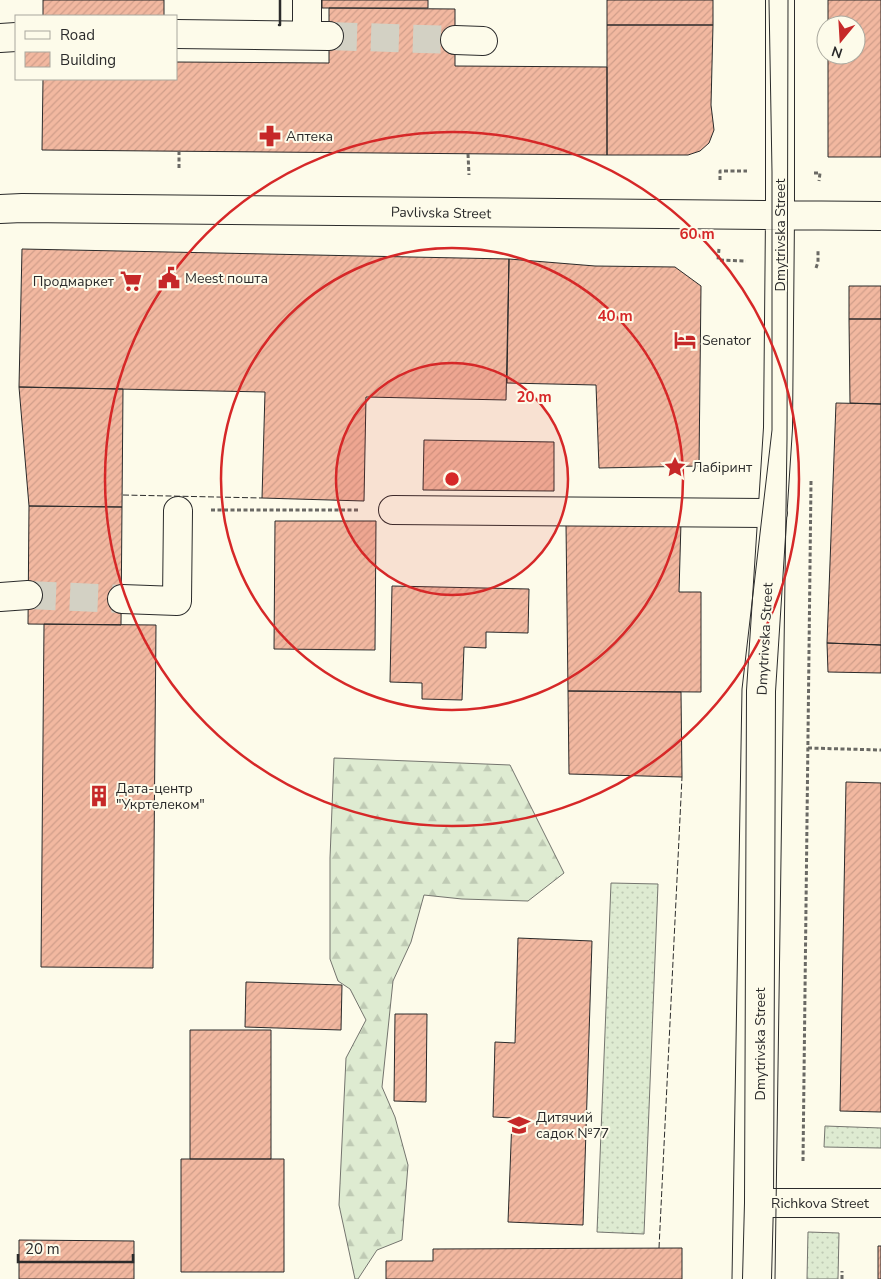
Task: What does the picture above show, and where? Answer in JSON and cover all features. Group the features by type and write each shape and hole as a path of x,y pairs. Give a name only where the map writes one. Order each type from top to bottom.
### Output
{"street":[{"path":"178,34 318,36 306,0"},
{"name":"Dmytrivska Street","path":"757,1279 760,1202 761,691 778,428 780,0"},
{"path":"0,38 15,37"},
{"path":"455,40 483,40"},
{"name":"Pavlivska Street","path":"0,209 881,216"},
{"path":"122,598 176,602 178,510"},
{"path":"393,510 773,512"},
{"path":"0,597 28,595"},
{"name":"Richkova Street","path":"760,1202 881,1203"}],"path":[{"path":"179,151 179,168"},
{"path":"468,154 469,174"},
{"path":"814,272 818,262"},
{"path":"803,1161 811,480"},
{"path":"178,510 393,510"},
{"path":"808,748 881,750"},
{"path":"842,1271 842,1279"}],"green space":[{"path":"334,758 510,765 564,873 528,901 462,899 424,895 411,942 393,981 382,1087 395,1117 408,1165 402,1240 377,1250 358,1279 355,1279 339,1205 346,1058 366,1020 350,989 338,981 330,959 330,858"},
{"path":"611,883 658,884 644,1234 597,1232"},
{"path":"825,1126 881,1128 881,1148 824,1147"},
{"path":"808,1232 839,1233 838,1279 807,1279"}],"building":[{"path":"43,0 164,0 164,15 43,15"},
{"path":"322,0 428,0 428,8 322,8"},
{"path":"607,0 713,0 713,25 607,25"},
{"path":"828,0 881,0 881,157 828,157 828,65 866,65 866,15 828,15"},
{"path":"329,8 455,9 455,66 607,67 607,155 42,150 43,80 178,80 178,62 329,63"},
{"path":"607,25 713,25 711,105 714,130 709,143 700,151 688,155 607,155"},
{"path":"22,249 509,259 506,400 366,397 364,501 262,498 265,392 19,387"},
{"path":"509,259 595,266 675,267 701,286 699,466 599,468 596,385 507,383"},
{"path":"849,286 881,286 881,319 849,319"},
{"path":"849,319 881,319 881,404 850,403"},
{"path":"19,387 123,389 122,507 29,506"},
{"path":"836,403 881,404 881,645 827,643"},
{"path":"424,440 554,442 554,491 423,490"},
{"path":"29,506 122,507 121,625 28,624"},
{"path":"275,521 376,521 375,650 274,649"},
{"path":"681,522 679,592 701,592 701,692 568,691 566,525"},
{"path":"392,586 529,589 528,633 486,632 486,648 464,647 462,700 422,699 422,683 390,682"},
{"name":"Дата-центр \"Укртелеком\"","path":"44,624 156,625 153,968 41,967"},
{"path":"827,643 881,645 881,673 828,672"},
{"path":"568,691 681,692 682,777 569,774"},
{"path":"846,782 881,783 881,1112 840,1111"},
{"path":"518,938 592,941 583,1225 508,1222 512,1118 493,1117 495,1042 515,1043"},
{"path":"246,982 342,985 341,1030 245,1027"},
{"path":"395,1014 427,1014 426,1102 394,1101"},
{"path":"190,1030 271,1030 271,1159 190,1159"},
{"path":"181,1159 284,1159 284,1272 181,1272"},
{"path":"19,1240 134,1241 134,1279 19,1279"},
{"path":"878,1246 881,1246 881,1279 878,1279"},
{"path":"682,1248 682,1279 386,1279 386,1261 433,1261 433,1249"}],"tunnel":[{"path":"329,36 455,40"},
{"path":"28,595 122,599"}],"tram line":[{"path":"732,1279 742,689 772,430 772,172 769,0"},
{"path":"775,1279 787,439 788,0"}],"fence":[{"path":"123,495 262,498"},
{"path":"659,1248 682,777"}],"wall":[{"path":"279,25 280,0"}],"place":[{"name":"Аптека","path":"270,136"},
{"name":"Meest пошта","path":"169,278"},
{"name":"Продмаркет","path":"131,281"},
{"name":"Senator","path":"685,340"},
{"name":"Лабіринт","path":"675,467"},
{"name":"Дата-центр \"Укртелеком\"","path":"99,796"},
{"name":"Дитячий садок №77","path":"519,1125"}]}
